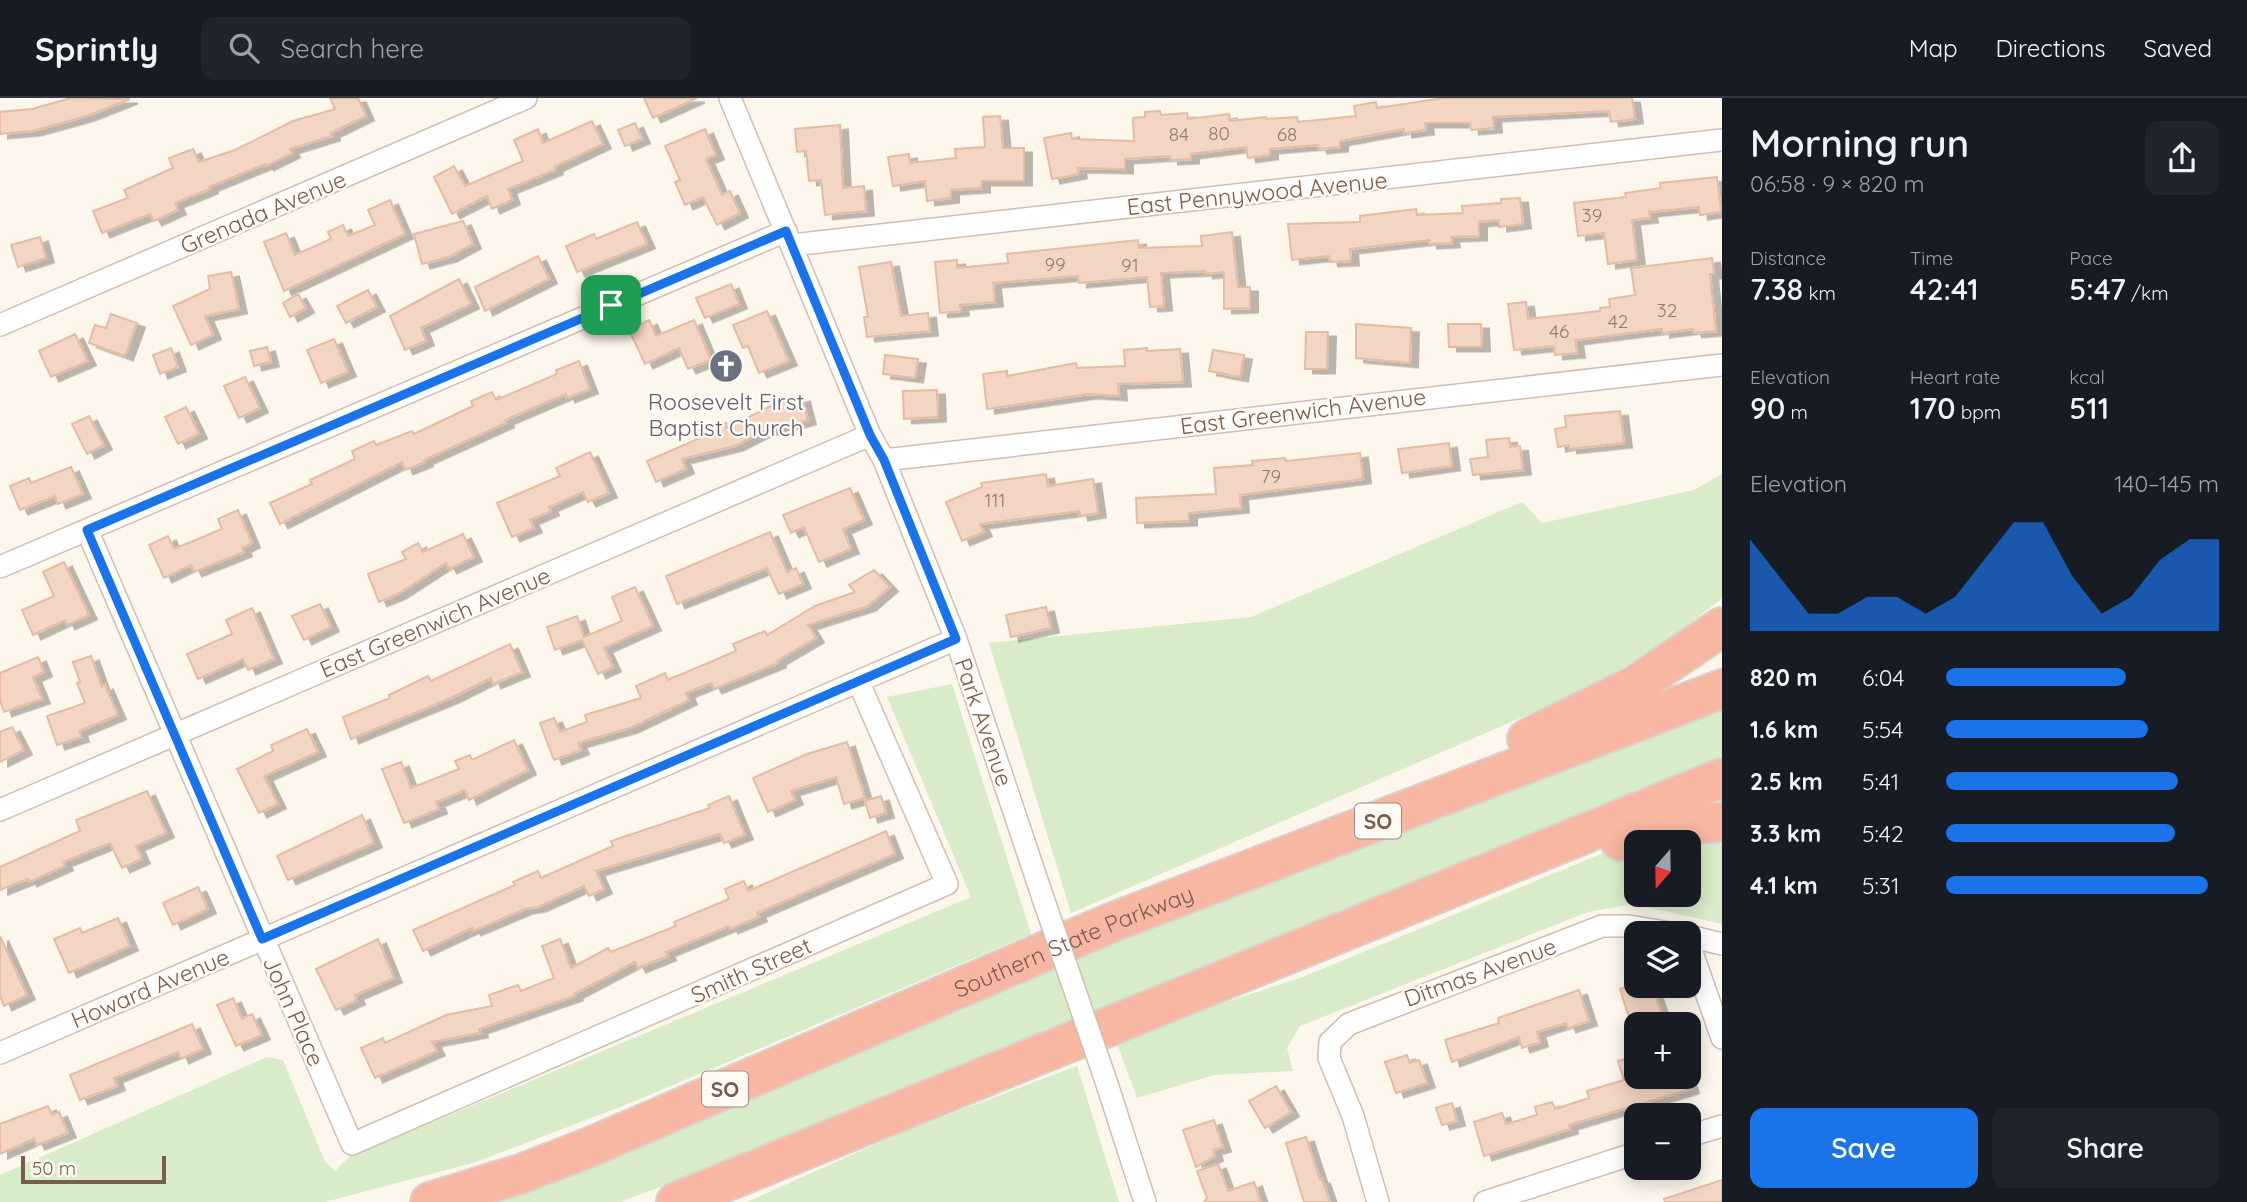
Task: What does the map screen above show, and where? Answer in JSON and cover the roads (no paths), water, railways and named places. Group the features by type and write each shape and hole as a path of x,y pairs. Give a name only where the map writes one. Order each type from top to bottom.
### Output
{"highway":[{"path":"1282,858 1403,787 1536,735 1607,701 1667,667 1722,627"},
{"name":"Southern State Parkway","path":"430,1202 523,1173 590,1147 1028,957 1722,689"},
{"path":"676,1202 1722,778"},
{"path":"1378,916 1482,896 1634,836 1668,827 1722,822"}],"street":[{"name":"Grenada Avenue","path":"0,325 526,98"},
{"name":"Park Avenue","path":"730,98 870,435 884,460 956,639 1146,1202"},
{"name":"East Pennywood Avenue","path":"0,567 789,238 1722,140"},
{"name":"East Greenwich Avenue","path":"884,460 1722,365"},
{"name":"East Greenwich Avenue","path":"0,810 870,435"},
{"name":"John Place","path":"87,530 352,1144"},
{"name":"Howard Avenue","path":"0,1053 956,639"},
{"name":"Smith Street","path":"352,1144 947,884 859,683"},
{"name":"Ditmas Avenue","path":"1378,1202 1353,1116 1329,1058 1330,1042 1349,1024 1379,1010 1602,926 1624,926"},
{"path":"1701,939 1722,944"},
{"path":"1701,978 1722,1038"},
{"path":"1701,1132 1722,1126"},
{"path":"1485,1202 1624,1157"}],"place":[{"name":"Roosevelt First Baptist Church","path":"726,366"}]}
